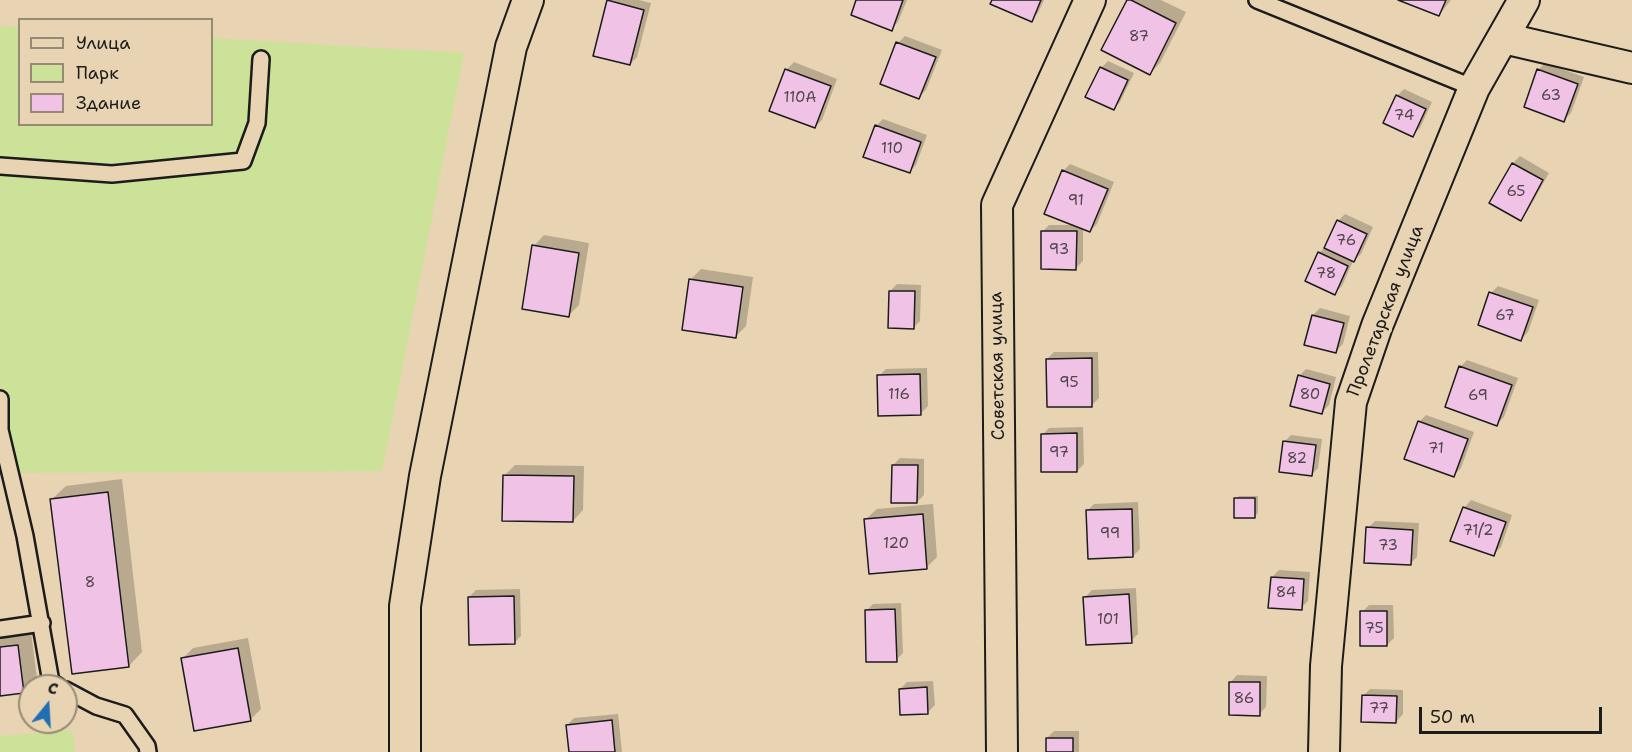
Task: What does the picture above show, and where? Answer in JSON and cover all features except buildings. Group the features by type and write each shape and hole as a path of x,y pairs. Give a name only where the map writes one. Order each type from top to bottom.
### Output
{"street":[{"path":"405,752 405,606 425,476 510,47 528,0"},
{"name":"Советская улица","path":"1002,752 997,205 1090,0"},
{"name":"Пролетарская улица","path":"1324,752 1326,666 1350,402 1377,326 1474,88 1524,0"},
{"path":"1503,38 1632,68"}],"lane":[{"path":"1257,0 1474,88"},
{"path":"0,166 112,174 243,162 257,123 261,59"},
{"path":"0,399 0,430 25,536 50,674"},
{"path":"0,629 42,623"},
{"path":"78,696 96,706 124,715 147,746 148,752"}],"green space":[{"path":"0,26 18,27 18,126 213,126 213,38 464,53 382,471 0,473"},
{"path":"73,734 75,752 0,752 0,736"}]}
